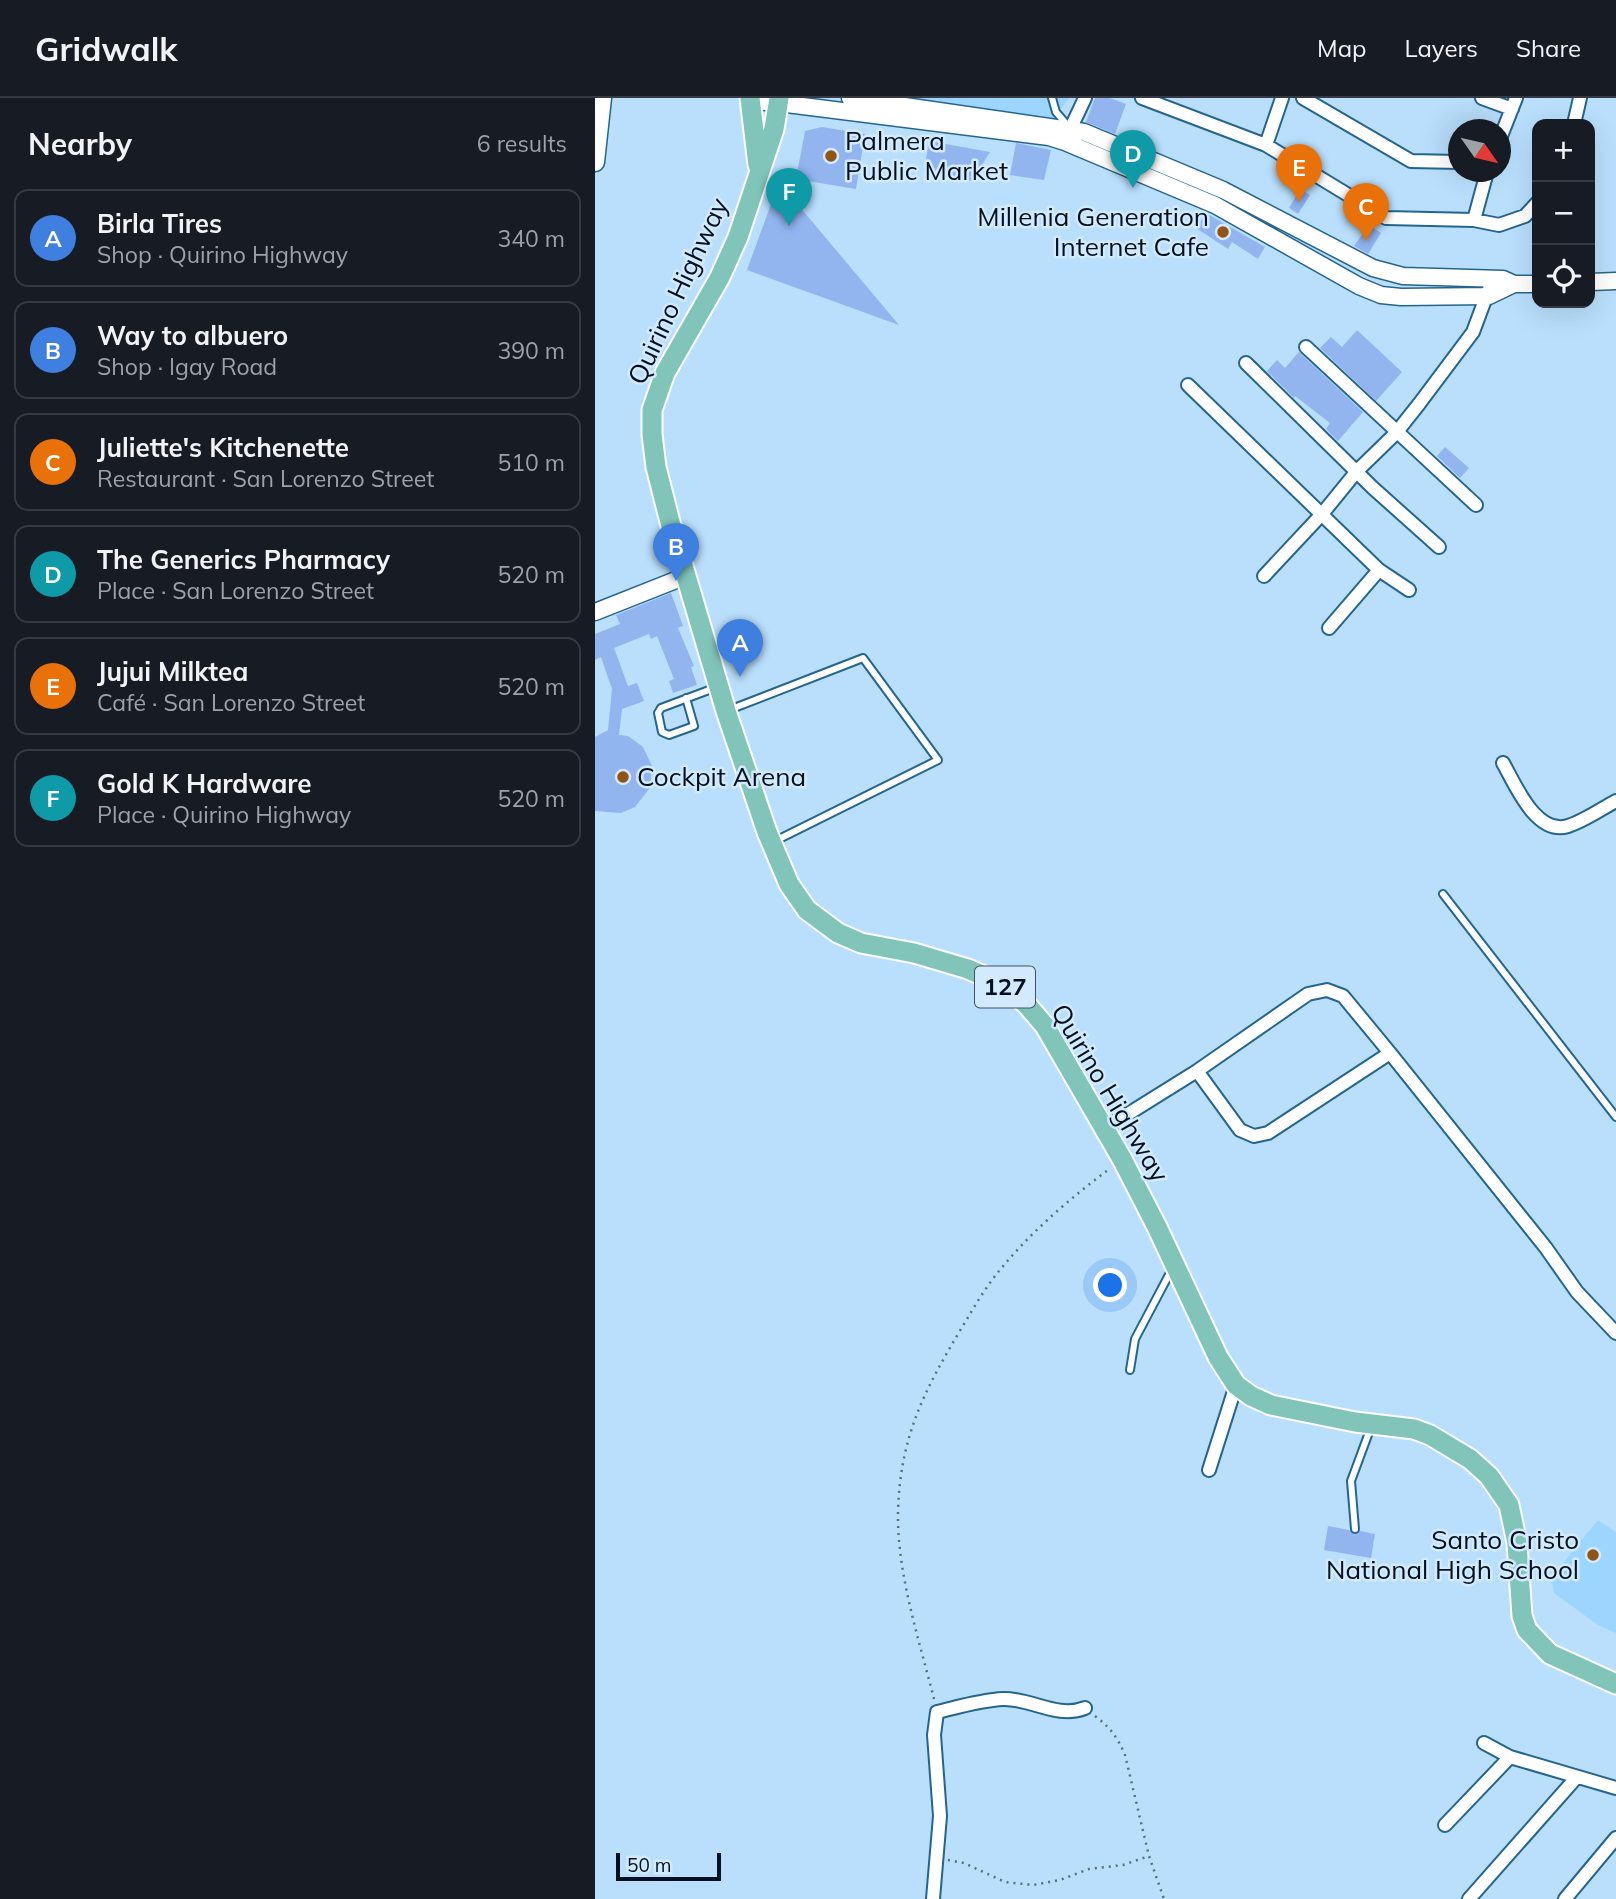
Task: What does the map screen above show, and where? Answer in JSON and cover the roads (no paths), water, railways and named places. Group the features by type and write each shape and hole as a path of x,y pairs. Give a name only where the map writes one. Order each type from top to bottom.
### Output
{"main road":[{"path":"595,162 602,98"},
{"name":"Quirino Highway","path":"751,100 759,170"},
{"name":"Quirino Highway","path":"779,100 774,129 738,237 720,276 665,373 652,410 652,434 656,467 718,686 771,843 789,884 807,910 838,933 861,943 913,953 968,969 1012,991 1045,1026 1122,1159 1217,1357 1236,1385 1251,1396 1271,1405 1372,1424 1398,1426 1430,1435 1470,1459 1489,1476 1509,1505 1514,1527 1522,1616 1527,1630 1550,1654 1616,1684"}],"street":[{"path":"850,98 1068,135 1216,205 1359,286 1381,295 1489,296 1514,284"},
{"path":"1068,135 1084,98"},
{"path":"1143,98 1266,145 1386,218 1474,220 1499,225 1525,216 1532,208"},
{"path":"1266,145 1282,98"},
{"path":"1303,98 1411,161 1448,162"},
{"path":"1482,98 1514,104"},
{"path":"1575,119 1580,98"},
{"path":"751,100 779,100 1049,137 1084,132 1223,190 1373,268 1403,276 1503,279 1514,284 1532,284"},
{"path":"1474,220 1484,182"},
{"path":"1264,576 1322,514 1357,471 1396,433 1473,332 1489,296 1491,279"},
{"path":"1595,282 1616,281"},
{"path":"1306,347 1476,505"},
{"path":"1246,363 1373,488 1439,547"},
{"path":"1188,384 1379,570 1409,590"},
{"path":"1329,628 1379,570"},
{"path":"595,612 686,576"},
{"path":"1503,763 1528,808 1540,820 1553,827 1567,826 1616,801"},
{"path":"1104,1129 1197,1071 1308,994 1327,990 1343,996 1546,1248 1577,1292 1616,1333"},
{"path":"1197,1071 1240,1130 1254,1136 1268,1133 1390,1054"},
{"path":"1209,1470 1236,1385"},
{"path":"933,1899 940,1815 935,1735 937,1712 1004,1699 1061,1711 1076,1712 1084,1708"},
{"path":"1484,1743 1510,1757 1616,1788"},
{"path":"1445,1825 1510,1757"},
{"path":"1469,1899 1576,1778"},
{"path":"1565,1899 1616,1838"}],"lane":[{"path":"1052,98 1068,135"},
{"path":"726,711 863,658 938,760 771,843"},
{"path":"686,698 694,726 669,735 662,732 658,713 661,708 686,698 718,686"},
{"path":"1443,894 1616,1117"},
{"path":"1130,1370 1135,1339 1175,1265"},
{"path":"1355,1529 1351,1481 1372,1424"}],"place":[{"name":"Palmera Public Market","path":"831,156"},
{"name":"The Generics Pharmacy","path":"1133,188"},
{"name":"Jujui Milktea","path":"1299,202"},
{"name":"Gold K Hardware","path":"789,226"},
{"name":"Millenia Generation Internet Cafe","path":"1223,232"},
{"name":"Juliette's Kitchenette","path":"1366,241"},
{"name":"Way to albuero","path":"676,581"},
{"name":"Birla Tires","path":"740,677"},
{"name":"Cockpit Arena","path":"623,777"},
{"name":"Santo Cristo National High School","path":"1593,1555"}]}
